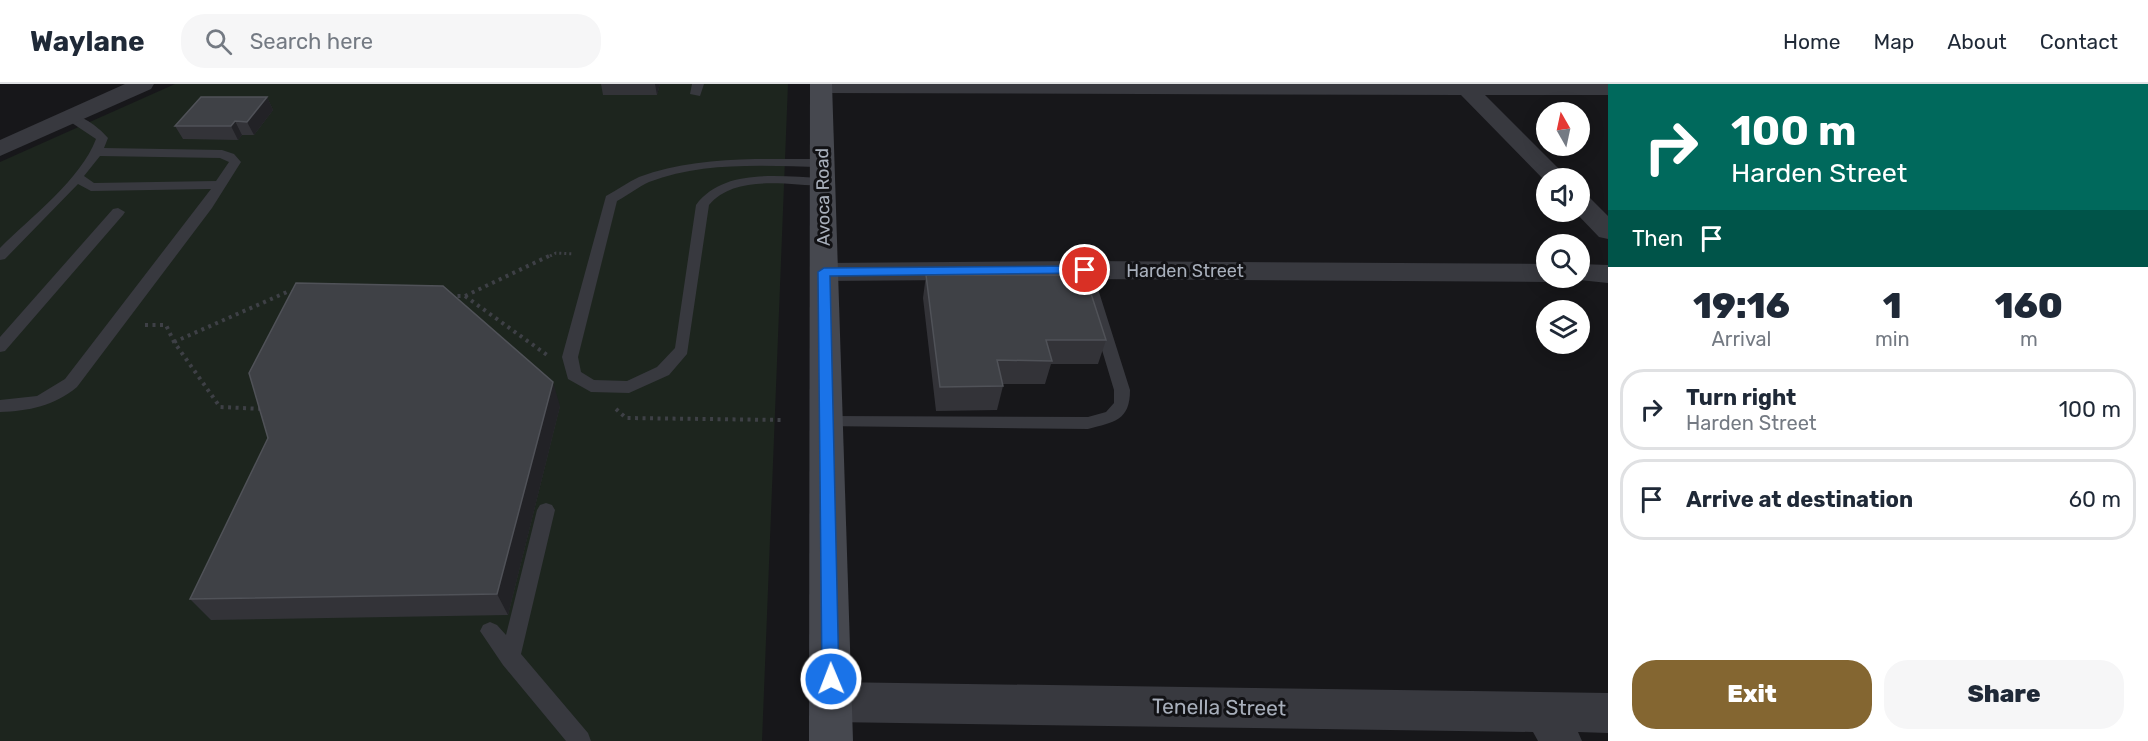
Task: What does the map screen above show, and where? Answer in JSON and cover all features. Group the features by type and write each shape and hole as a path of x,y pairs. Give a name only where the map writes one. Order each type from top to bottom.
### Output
{"main road":[{"name":"Avoca Road","path":"821,86 831,722"}],"street":[{"path":"0,149 143,84"},
{"path":"821,86 1464,86 1608,89"},
{"path":"1464,86 1546,168"},
{"path":"1590,212 1608,231"},
{"name":"Harden Street","path":"824,272 1085,270 1536,273"},
{"path":"1590,273 1608,274"},
{"name":"Tenella Street","path":"831,722 1553,727 1608,713"}],"lane":[{"path":"0,256 77,177 98,152 102,138 95,131 70,117"},
{"path":"0,406 40,402 63,391 207,205 235,162 222,154 98,152"},
{"path":"732,163 823,172 739,182 721,187 708,195 703,205 682,350 663,371 629,387 591,386 574,375 570,357 611,199 643,180 690,168 732,163"},
{"path":"77,177 91,187 219,185"},
{"path":"0,347 118,212"},
{"path":"827,422 1088,423 1111,417 1122,405 1122,390 1085,270"},
{"path":"510,658 546,510"},
{"path":"490,631 580,741"}],"path":[{"path":"441,296 465,296 556,253 595,254"},
{"path":"174,342 286,292 298,293"},
{"path":"465,296 574,375"},
{"path":"115,326 166,325 174,342 220,407 268,409"},
{"path":"591,386 626,418 784,420"}],"shaded area":[{"path":"175,84 788,84 762,741 0,741 0,162"}],"building":[{"path":"201,97 267,97 247,122 235,121 231,126 175,126"},
{"path":"926,275 1085,275 1106,340 1046,340 1052,361 997,360 1003,386 940,387"},
{"path":"296,283 443,286 553,382 497,594 190,599 268,438 249,373"}],"route":[{"path":"831,679 824,272 1085,270"}]}
